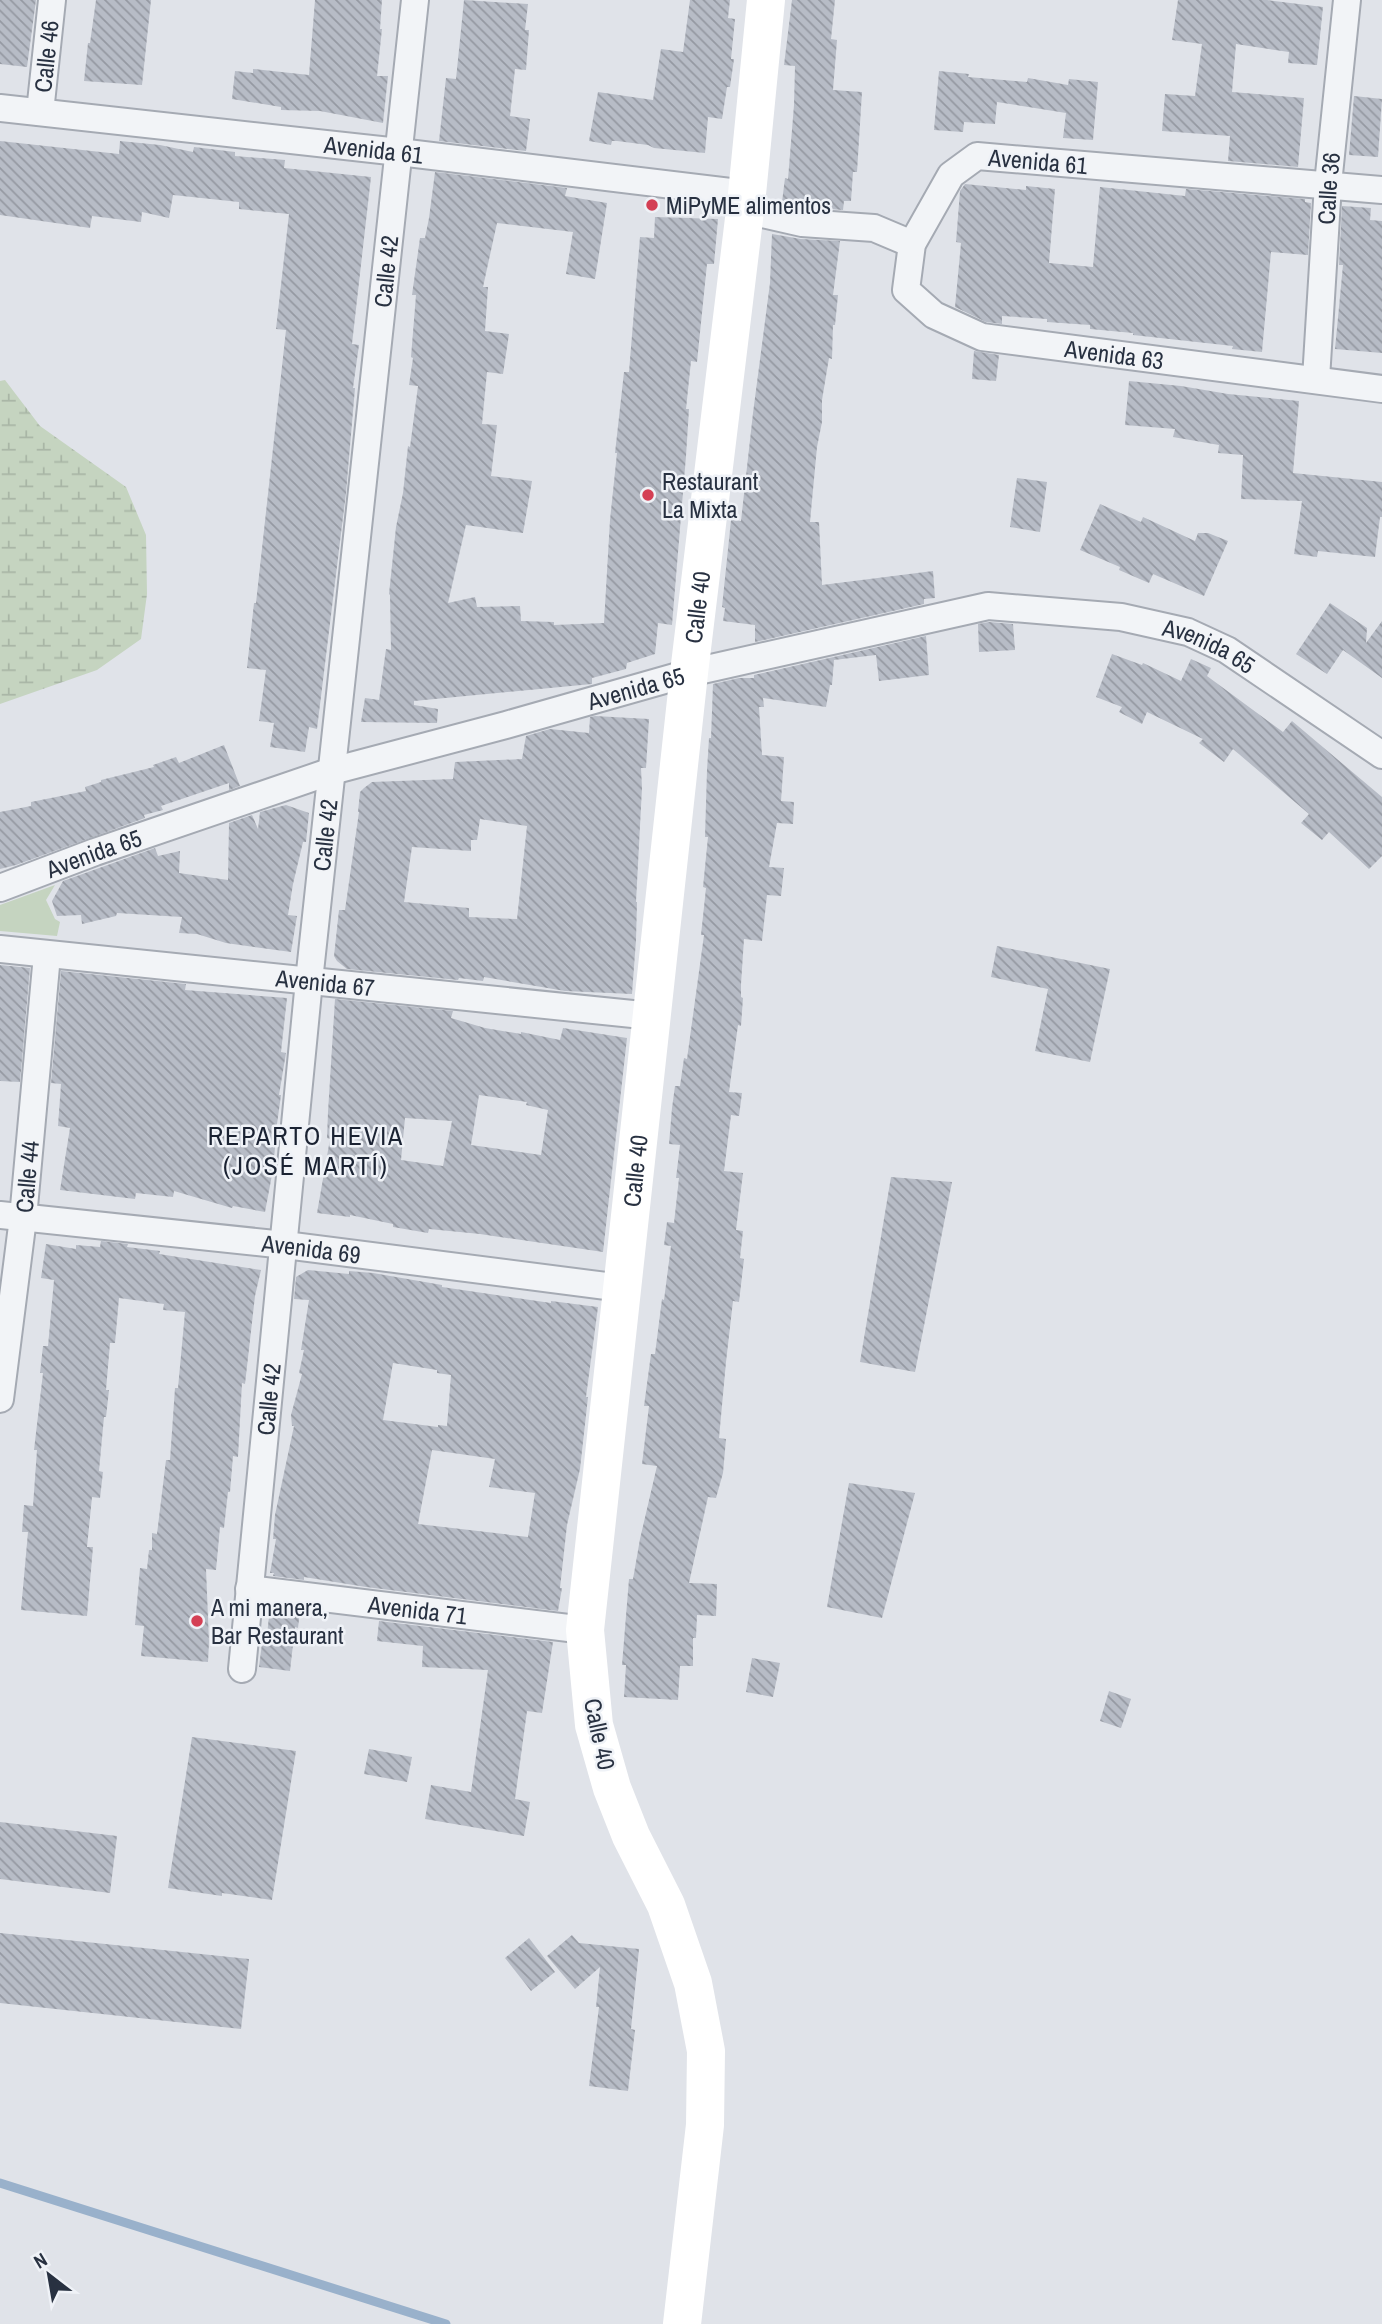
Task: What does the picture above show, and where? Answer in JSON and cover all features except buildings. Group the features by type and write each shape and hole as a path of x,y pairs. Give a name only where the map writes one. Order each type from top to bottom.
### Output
{"main road":[{"name":"Calle 40","path":"681,2324 705,2125 706,2051 693,1983 666,1905 631,1836 612,1788 594,1725 584,1630 690,673 746,202 766,0"}],"street":[{"name":"Calle 46","path":"40,111 52,0"},
{"name":"Calle 42","path":"242,1669 309,981 415,0"},
{"name":"Calle 36","path":"1316,379 1328,184 1347,0"},
{"name":"Avenida 61","path":"0,108 398,152 746,202 802,223 874,228 912,244 951,175 977,156 1382,190"},
{"name":"Avenida 63","path":"912,244 906,290 934,315 982,337 1382,389"},
{"name":"Avenida 65","path":"0,888 95,852 332,771 690,673 988,606 1121,617 1188,632 1227,650 1382,755"},
{"name":"Avenida 67","path":"0,949 652,1016"},
{"name":"Calle 44","path":"0,1399 11,1217 47,955"},
{"name":"Avenida 69","path":"11,1217 285,1245 622,1288"},
{"name":"Avenida 71","path":"249,1589 584,1630"}],"green space":[{"path":"5,380 40,426 126,487 146,535 147,594 141,639 97,670 0,704 0,381"},
{"path":"55,885 46,900 55,919 60,922 57,936 0,931 0,905"}],"waterway":[{"path":"0,2183 446,2324"}],"place":[{"name":"MiPyME alimentos","path":"652,205"},
{"name":"Restaurant La Mixta","path":"648,495"},
{"name":"A mi manera, Bar Restaurant","path":"197,1621"}],"district":[{"name":"REPARTO HEVIA (JOSÉ MARTÍ)","path":"306,1150"}]}
